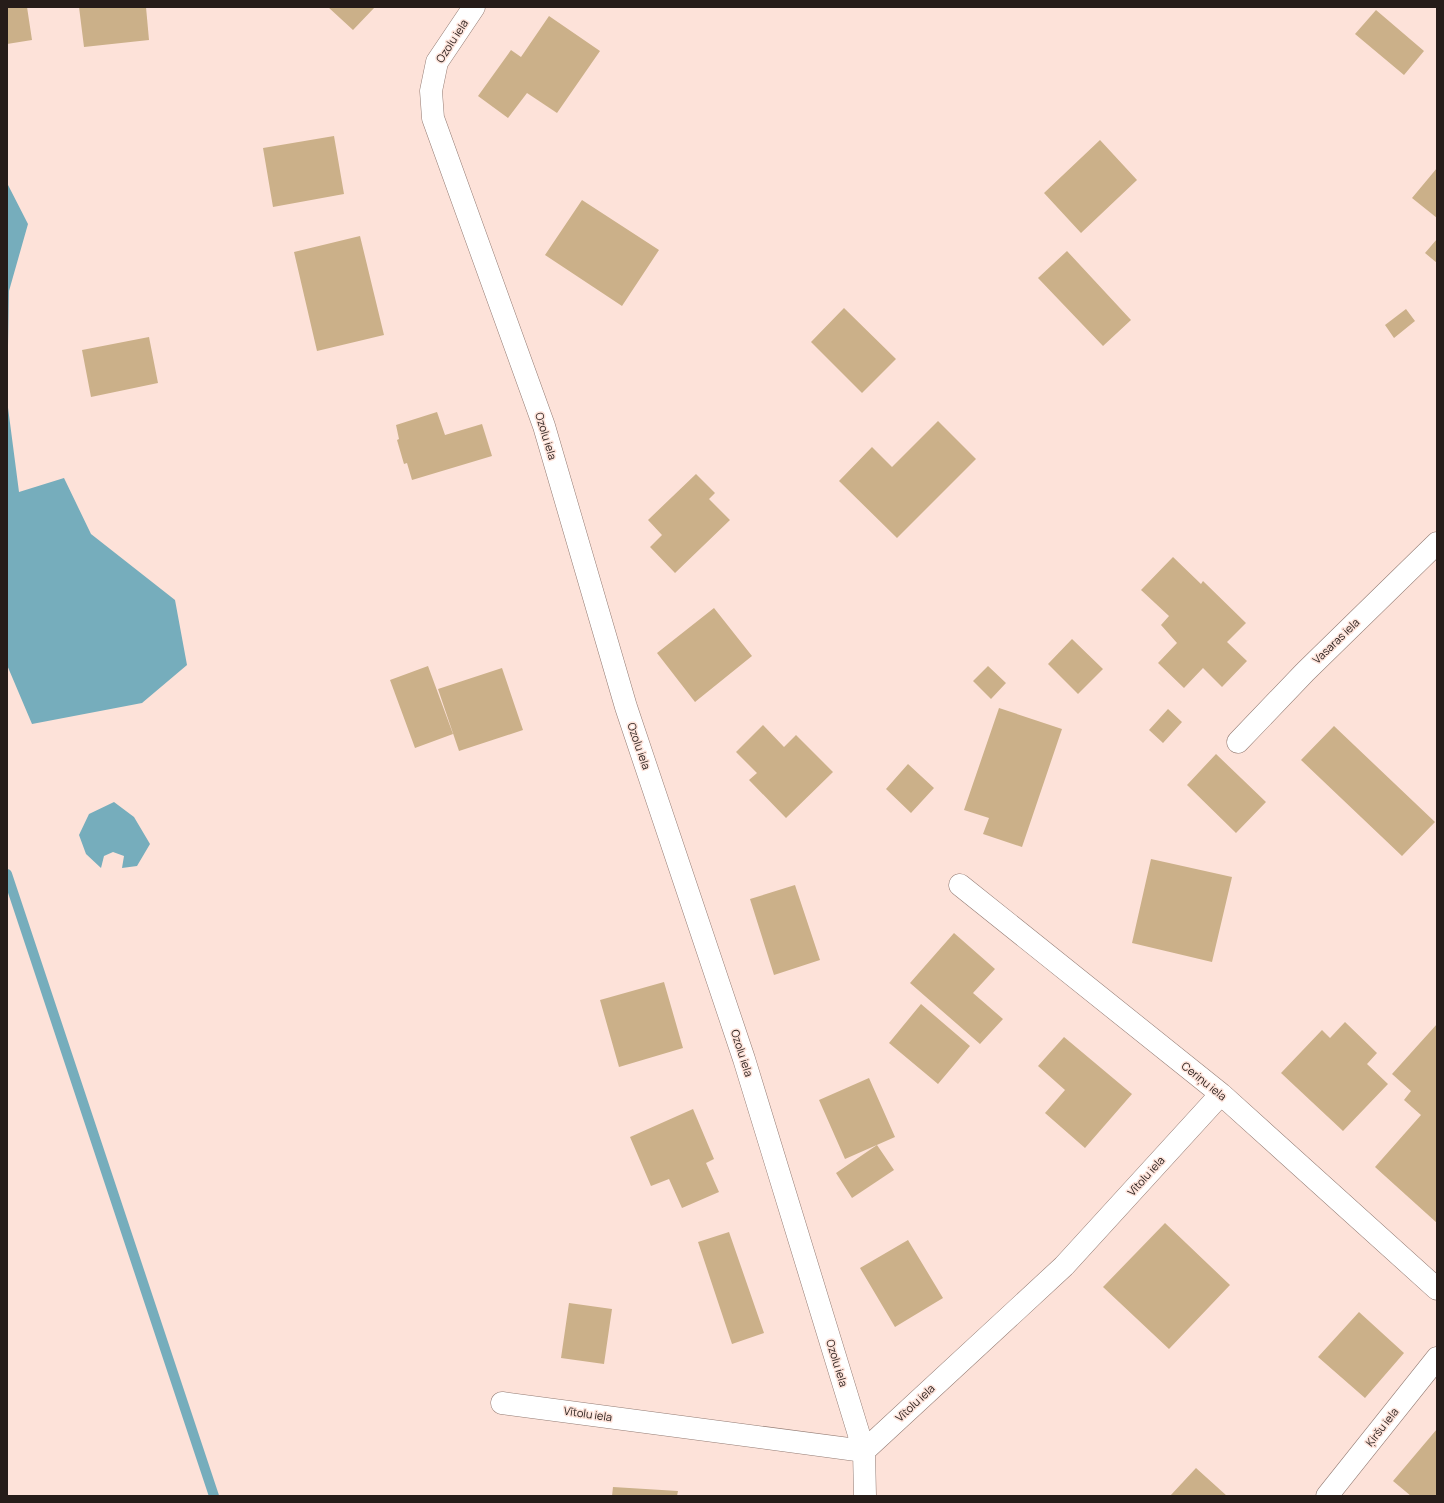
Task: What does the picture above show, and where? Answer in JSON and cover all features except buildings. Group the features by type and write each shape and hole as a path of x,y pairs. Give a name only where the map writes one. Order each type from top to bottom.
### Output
{"street":[{"name":"Ozolu iela","path":"474,7 437,62 431,91 433,118 544,426 626,707 744,1059 864,1451 865,1496"},
{"name":"Vasaras iela","path":"1238,742 1305,672 1437,543"},
{"name":"Ceriņu iela","path":"960,885 1220,1094 1437,1289"},
{"name":"Vītolu iela","path":"502,1403 864,1451 1064,1266 1220,1094"},
{"name":"Ķiršu iela","path":"1327,1496 1437,1358"}],"water":[{"path":"7,183 28,224 9,291 7,400"},
{"path":"7,400 19,492 64,478 91,534 175,600 187,665 142,703 32,724 7,665"},
{"path":"114,802 134,817 150,844 137,866 122,868 124,856 113,852 104,856 101,868 86,854 79,835 89,814"}],"waterway":[{"path":"7,874 214,1496"}]}
